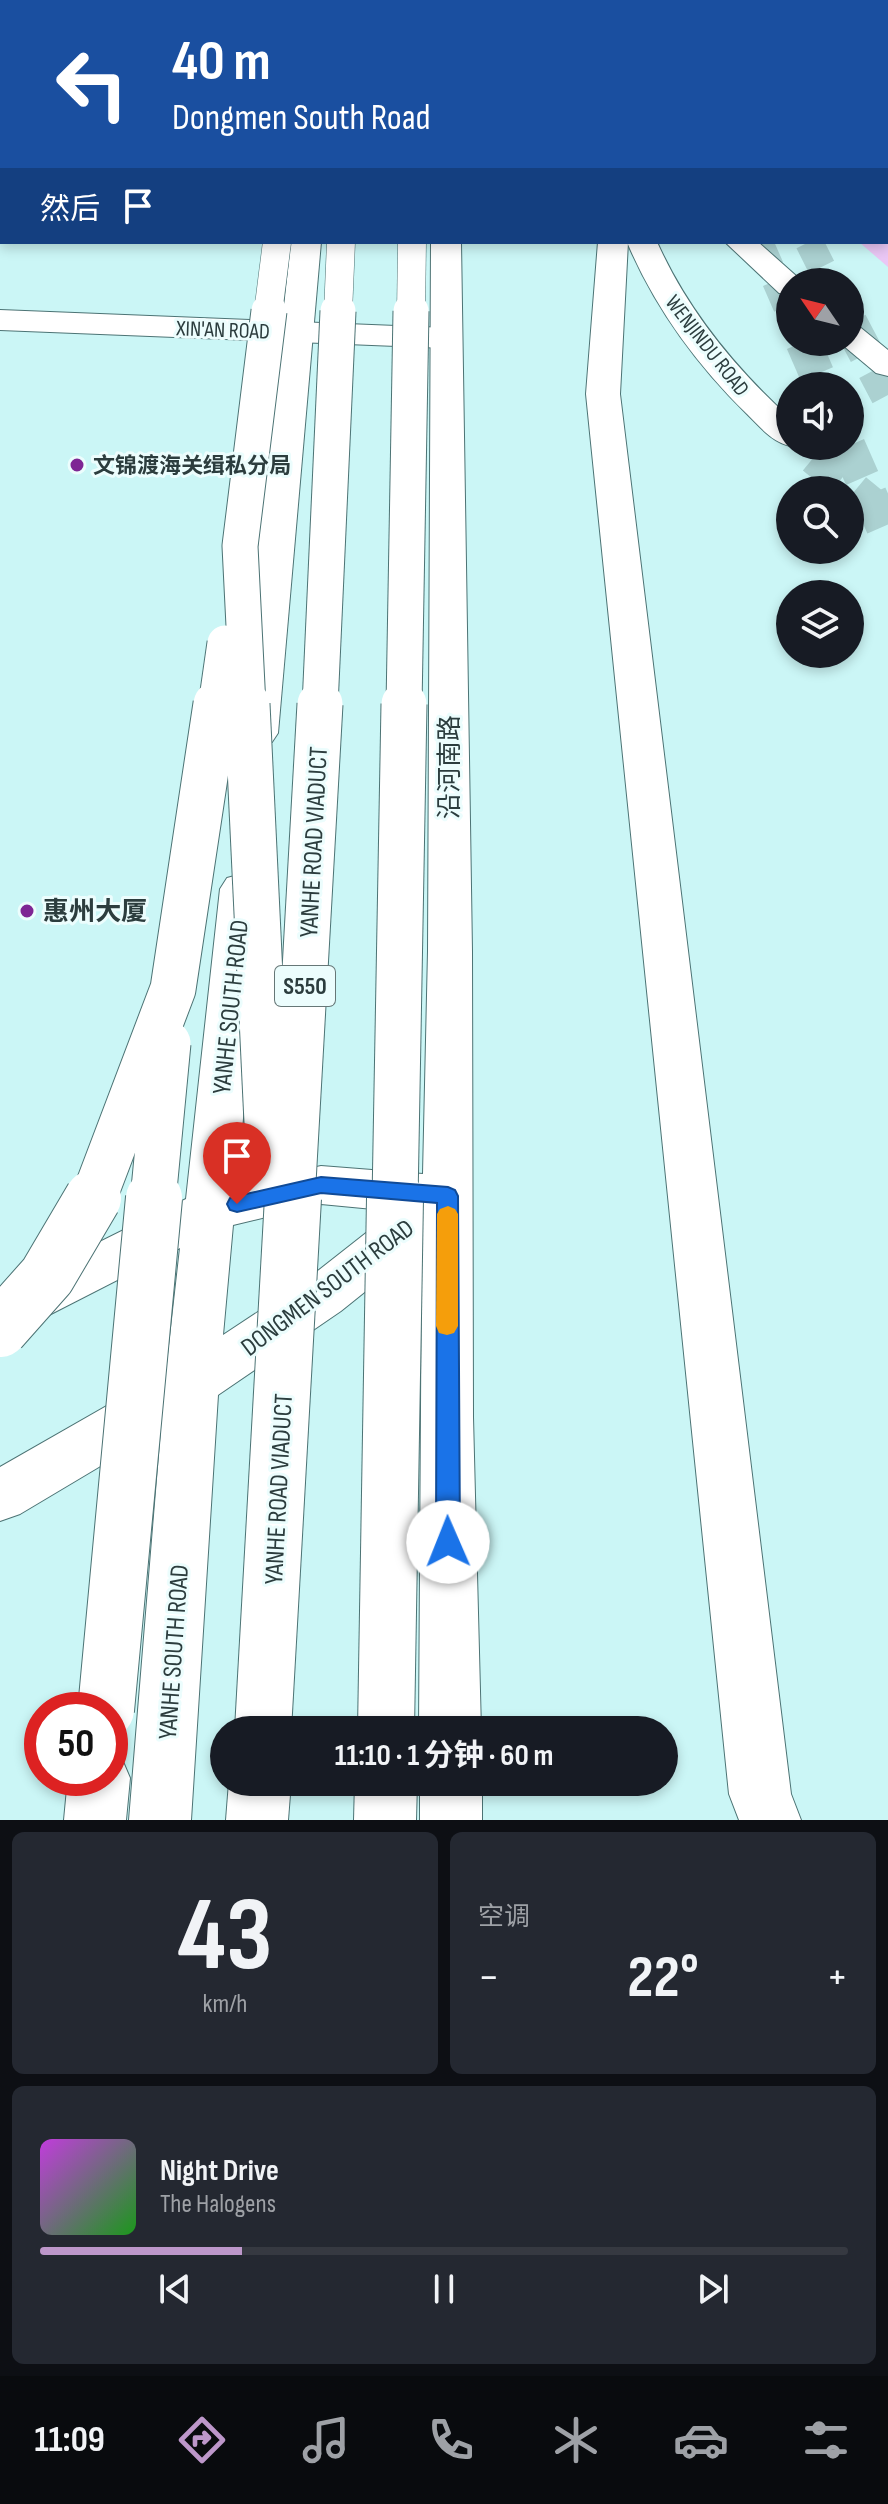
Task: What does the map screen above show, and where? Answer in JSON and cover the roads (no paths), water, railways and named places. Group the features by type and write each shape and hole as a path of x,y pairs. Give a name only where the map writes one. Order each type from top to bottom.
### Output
{"main road":[{"path":"108,1692 173,989 240,546 277,244"},
{"name":"YANHE SOUTH ROAD","path":"160,1820 192,1384 306,244"},
{"name":"YANHE ROAD VIADUCT","path":"264,1716 321,687 341,244"},
{"path":"386,1716 412,244"},
{"path":"446,244 446,338"},
{"path":"613,244 603,394 760,1794 770,1820"},
{"name":"WENJINDU ROAD","path":"643,244 669,296 698,339 735,382 776,421"},
{"path":"742,244 776,274"},
{"name":"XIN'AN ROAD","path":"0,320 446,338"},
{"name":"沿河南路","path":"446,338 450,951 448,1196"},
{"path":"864,346 888,366"},
{"path":"240,546 281,1436"},
{"path":"0,1329 47,1276 91,1204 173,989"},
{"name":"DONGMEN SOUTH ROAD","path":"0,1316 210,1210 321,1185 448,1196"},
{"path":"448,1196 446,1417 450,1716"},
{"name":"DONGMEN SOUTH ROAD","path":"0,1496 192,1384 323,1296 448,1196"},
{"path":"95,1820 97,1796"},
{"path":"257,1820 259,1796"},
{"path":"385,1820 386,1796"},
{"path":"451,1796 451,1820"}],"tunnel":[{"path":"760,244 776,281"},
{"path":"810,244 822,268"},
{"path":"864,350 888,395"},
{"path":"809,356 816,372"},
{"path":"818,460 888,518"},
{"path":"854,460 888,537"}],"place":[{"name":"文锦渡海关缉私分局","path":"77,465"},
{"name":"惠州大厦","path":"27,911"}]}
